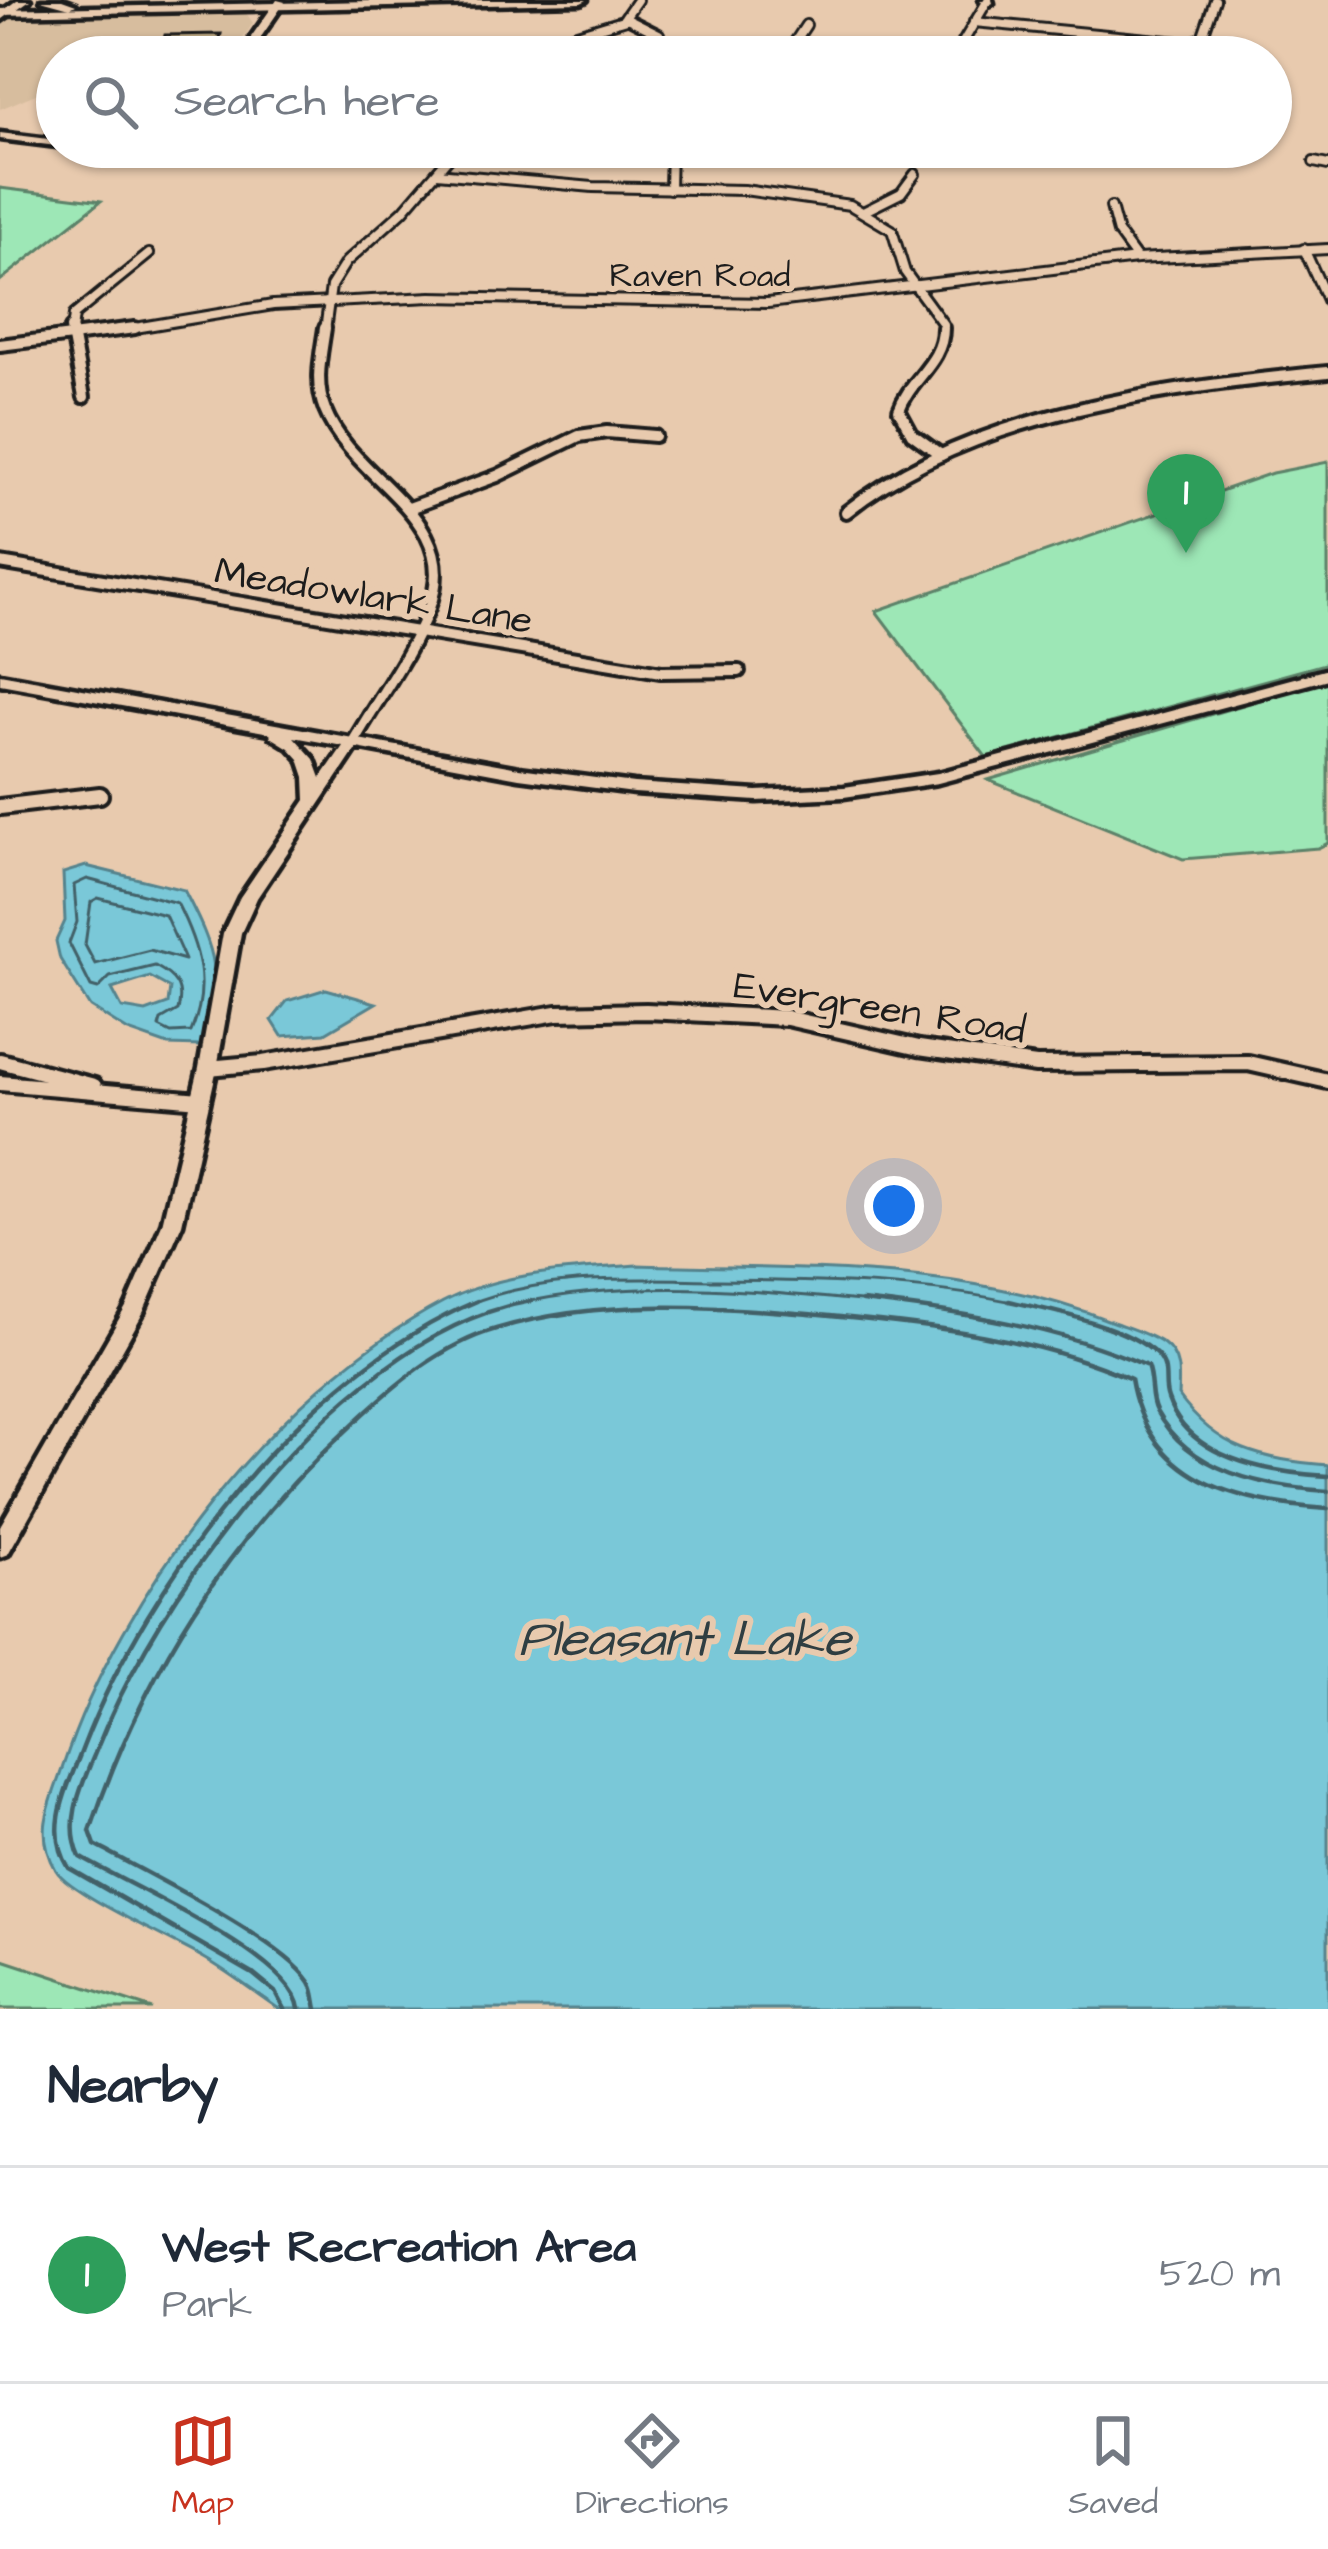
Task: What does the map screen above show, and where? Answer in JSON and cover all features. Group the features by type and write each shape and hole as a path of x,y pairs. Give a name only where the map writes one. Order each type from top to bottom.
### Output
{"main road":[{"path":"47,0 70,5"},
{"path":"6,7 581,0"},
{"path":"6,7 278,5"}],"street":[{"path":"626,19 637,0"},
{"path":"1203,36 1215,0"},
{"path":"966,36 987,1"},
{"path":"257,36 278,5"},
{"path":"569,36 610,19 626,19 658,36"},
{"path":"974,22 1128,36"},
{"path":"798,36 806,25"},
{"path":"0,136 36,140"},
{"path":"1314,162 1328,165"},
{"path":"0,1547 157,1265 183,1185 232,933 250,897 352,744 435,592 437,562 428,533 342,440 325,410 319,381 339,269 441,168"},
{"path":"670,168 670,189"},
{"path":"437,173 555,185 805,196 865,211 897,237 901,263 939,314 945,334 939,356 904,394 899,410 912,434 941,455"},
{"path":"865,211 901,194 915,174"},
{"path":"1111,207 1118,233 1137,259"},
{"path":"1304,249 1328,302"},
{"name":"Raven Road","path":"0,344 73,339 218,311 330,302 447,297 735,304 1137,259 1328,249"},
{"path":"84,398 71,322 78,309 149,254"},
{"path":"846,512 899,472 1074,409 1136,394 1328,372"},
{"path":"409,508 469,488 579,436 655,436"},
{"name":"Meadowlark Lane","path":"0,563 658,671 739,671"},
{"path":"0,679 352,744 634,788 757,796 844,792 973,769 1328,674"},
{"path":"256,725 287,738 308,760 315,784 309,808"},
{"path":"0,807 100,795"},
{"name":"Evergreen Road","path":"208,1069 263,1064 557,1012 646,1011 787,1018 919,1048 1036,1065 1248,1063 1328,1081"},
{"path":"0,1061 122,1094"},
{"path":"0,1083 200,1100"}],"shaded area":[{"path":"246,13 253,23 245,36 36,36 36,94 0,109 0,25 26,15"}],"green space":[{"path":"0,188 95,200 101,201 0,281"},
{"path":"1328,462 1328,663 986,757 876,611 1272,473"},
{"path":"1328,680 1328,843 1318,848 1183,859 988,780"},
{"path":"0,1959 152,2009 0,2009"}],"water":[{"path":"86,866 184,890 214,966 213,1001 200,1046 168,1045 128,1031 90,1007 60,959 56,941 65,921 63,873","holes":["150,977 170,988 168,1004 146,1012 122,1008 112,989"]},
{"path":"326,989 376,1003 325,1033 282,1036 272,1020 287,1001"},
{"name":"Pleasant Lake","path":"638,1265 879,1273 998,1288 1057,1303 1164,1344 1176,1361 1178,1395 1209,1429 1226,1440 1262,1455 1328,1465 1328,2009 279,2009 214,1964 65,1880 49,1856 46,1818 89,1699 165,1565 265,1441 381,1340 443,1302 513,1278"}],"place":[{"name":"West Recreation Area","path":"1186,553"}]}
